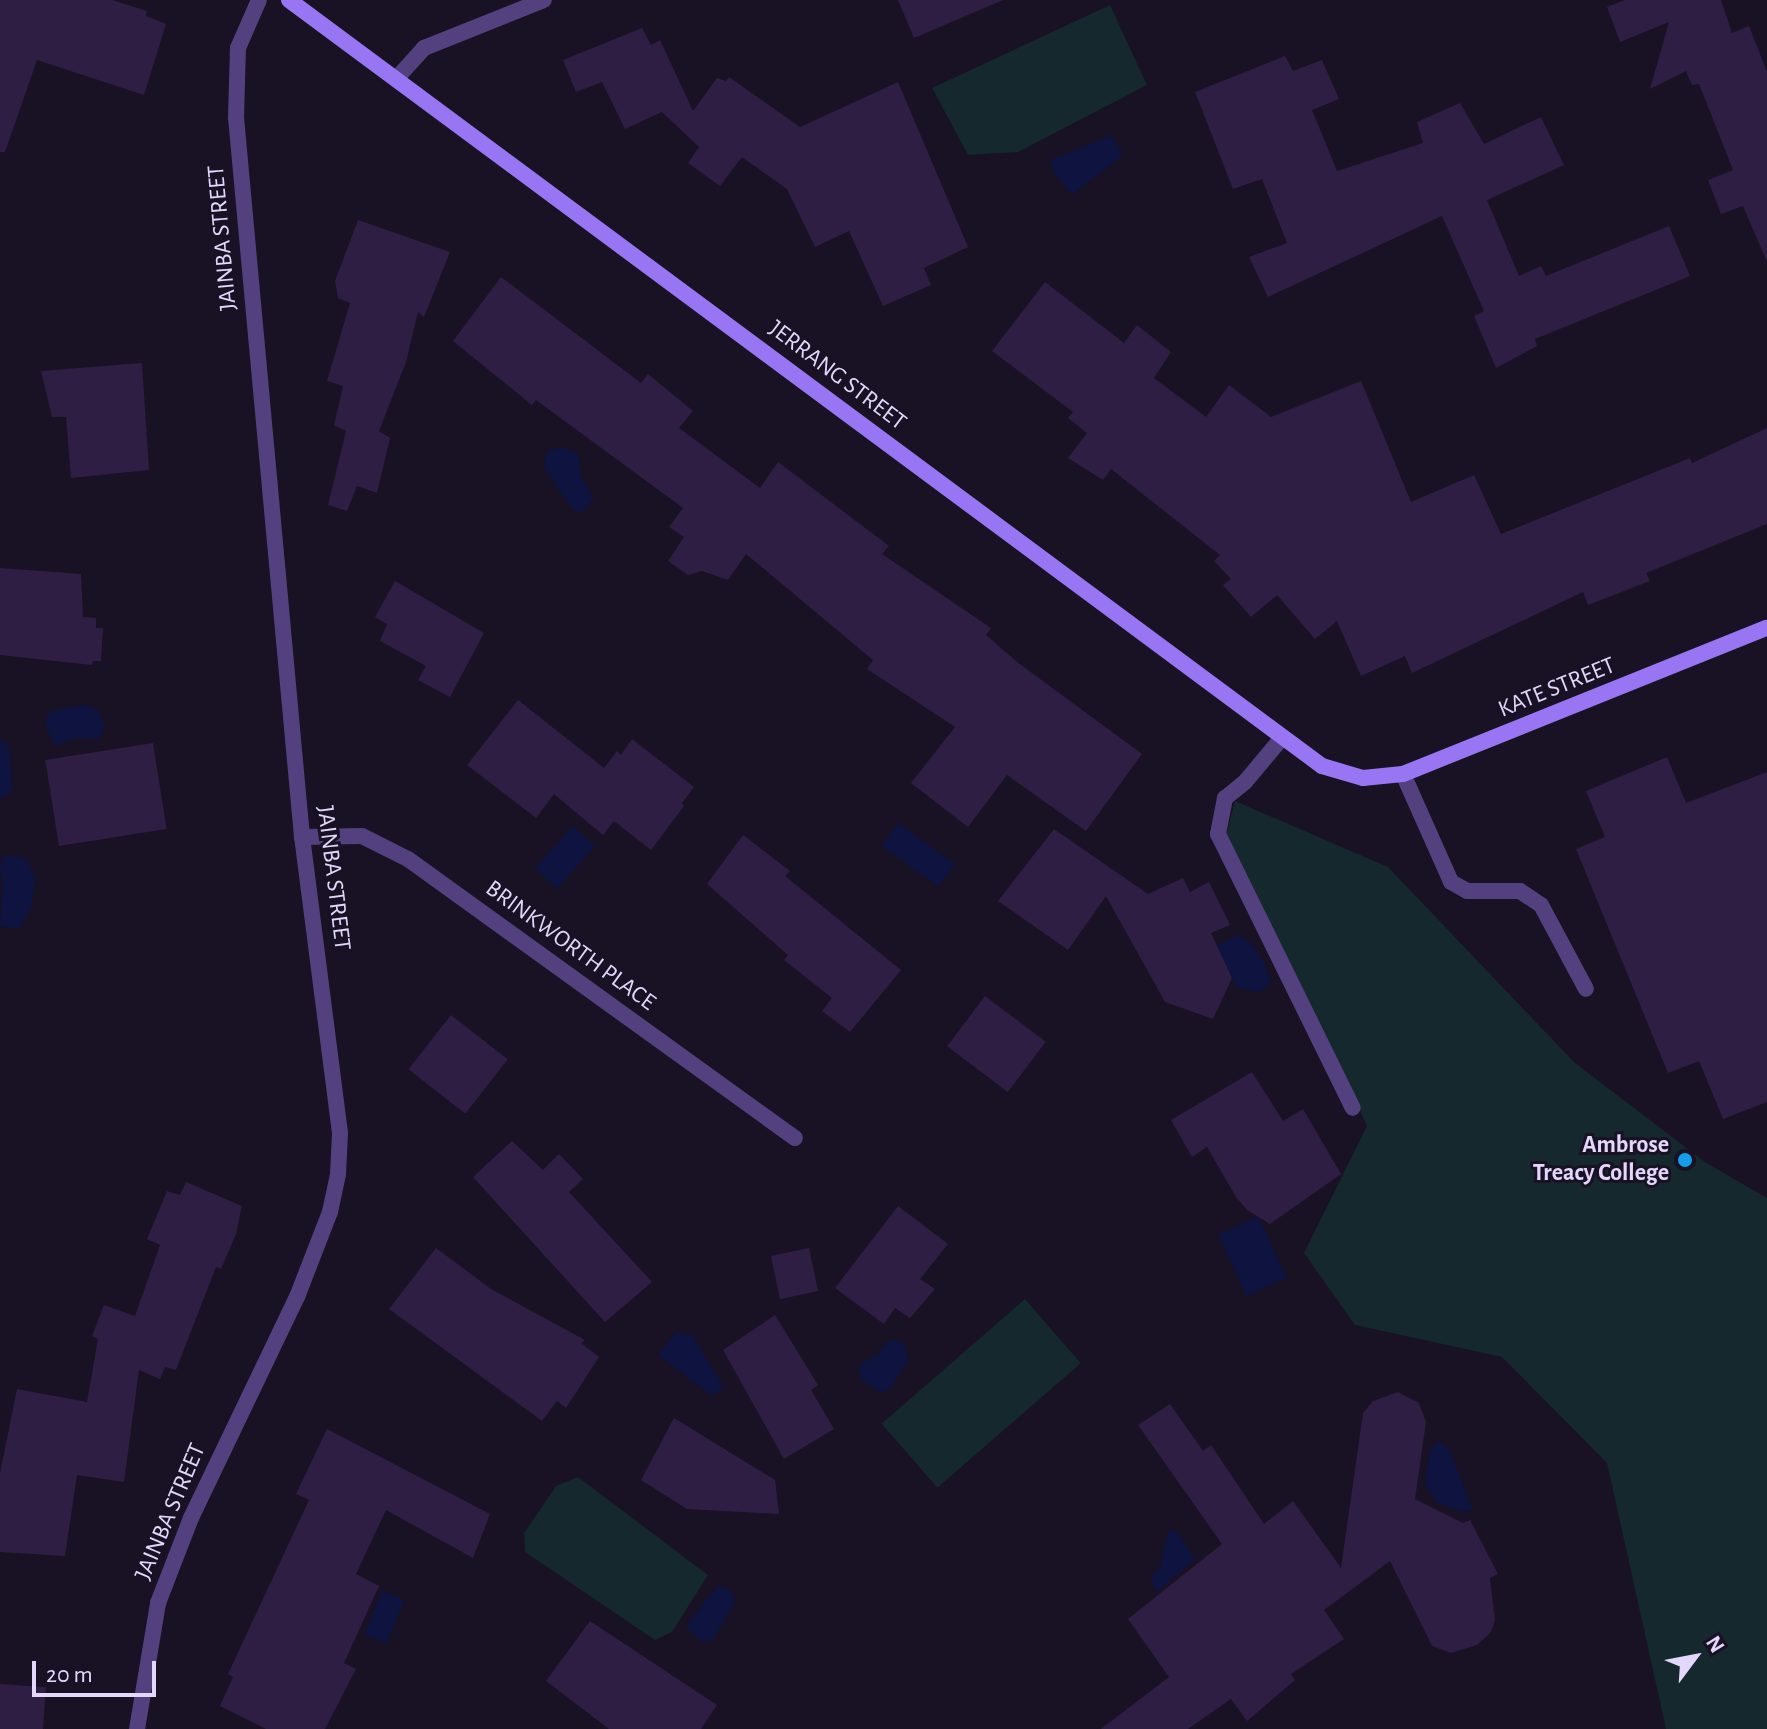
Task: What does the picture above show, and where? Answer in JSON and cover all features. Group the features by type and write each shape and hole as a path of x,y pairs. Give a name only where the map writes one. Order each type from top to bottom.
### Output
{"street":[{"name":"JAINBA STREET","path":"137,1729 158,1603 191,1518 297,1297 334,1195 340,1133 302,837 236,118 238,48 259,0"},
{"name":"JERRANG STREET","path":"289,0 1156,642 1281,739 1322,766 1363,778"},
{"path":"396,79 424,48 544,0"},
{"name":"KATE STREET","path":"1363,778 1403,774 1767,628"},
{"path":"1281,739 1245,782 1225,798 1218,834 1353,1108"},
{"path":"1403,774 1451,882 1467,891 1520,891 1541,905 1586,989"},
{"name":"BRINKWORTH PLACE","path":"302,837 362,836 408,859 795,1138"}],"green space":[{"path":"1110,5 1147,85 1018,152 968,155 932,88"},
{"path":"1235,801 1388,867 1575,1063 1705,1162 1767,1198 1767,1729 1666,1729 1607,1463 1502,1357 1355,1325 1304,1253 1367,1126 1225,839"},
{"path":"1025,1299 1081,1363 937,1488 882,1424"},
{"path":"578,1477 708,1575 672,1632 655,1640 525,1552 524,1533 556,1486"}],"shaded area":[{"path":"1111,135 1123,155 1072,195 1053,172 1051,160"},
{"path":"562,447 579,455 580,475 594,498 581,513 571,508 544,467 547,451"},
{"path":"86,705 97,710 105,725 99,739 75,738 55,746 45,725 47,715 55,710"},
{"path":"0,740 5,741 10,751 12,790 0,799"},
{"path":"898,823 955,864 938,887 882,846"},
{"path":"573,826 595,846 557,888 535,868"},
{"path":"4,856 18,856 28,861 35,879 32,906 20,928 0,927 3,886 0,868"},
{"path":"1238,935 1253,945 1264,963 1271,982 1260,992 1236,987 1217,946"},
{"path":"1258,1216 1287,1278 1247,1296 1218,1235"},
{"path":"676,1332 692,1335 723,1386 720,1391 712,1396 658,1355"},
{"path":"889,1340 904,1343 908,1361 891,1387 882,1393 861,1380 859,1365 877,1355"},
{"path":"1439,1441 1449,1449 1473,1510 1462,1512 1437,1503 1425,1485 1430,1449"},
{"path":"1168,1530 1177,1532 1195,1559 1157,1592 1150,1578 1160,1568"},
{"path":"722,1586 732,1592 735,1602 712,1641 702,1642 686,1626 716,1588"},
{"path":"382,1591 404,1600 387,1644 364,1635"}],"building":[{"path":"0,0 112,0 147,11 146,16 166,24 144,95 37,60 5,152 0,152"},
{"path":"898,0 1003,0 914,38"},
{"path":"1625,0 1721,0 1732,33 1749,26 1767,72 1767,262 1743,206 1721,214 1708,180 1733,170 1699,84 1692,85 1686,71 1650,89 1669,22 1620,42 1607,7"},
{"path":"642,28 651,45 660,40 693,111 717,78 726,81 729,77 800,127 898,82 968,247 924,268 931,285 883,306 849,231 815,247 787,189 742,157 720,186 688,163 699,147 662,112 625,129 602,82 576,92 563,60"},
{"path":"1285,56 1293,71 1322,60 1339,99 1312,110 1337,171 1423,143 1417,122 1460,103 1484,144 1541,117 1564,165 1487,200 1519,276 1541,266 1546,276 1669,226 1690,276 1535,339 1537,346 1496,368 1474,316 1484,311 1442,216 1268,297 1249,257 1287,243 1262,179 1233,189 1195,92"},
{"path":"358,220 450,252 424,317 418,312 406,362 379,431 390,438 377,493 357,486 347,511 328,505 346,431 334,425 343,386 327,381 350,303 338,298 335,281"},
{"path":"501,277 641,383 648,374 693,411 679,428 760,488 778,462 889,546 882,554 991,628 986,635 1017,662 1142,754 1086,831 1007,775 968,827 911,783 955,727 867,669 873,660 746,554 728,580 702,571 688,575 668,561 684,537 669,527 683,508 536,400 532,405 453,341"},
{"path":"1045,282 1124,343 1137,325 1171,352 1154,378 1206,417 1229,385 1271,417 1361,381 1411,502 1474,475 1501,534 1690,458 1692,463 1767,428 1767,524 1646,573 1650,581 1588,605 1583,592 1412,673 1405,656 1361,676 1337,621 1315,639 1277,595 1251,617 1223,585 1231,579 1214,561 1220,555 1111,469 1103,480 1068,458 1087,433 1068,418 1073,412 992,351"},
{"path":"142,363 149,470 71,478 66,417 52,417 41,371"},
{"path":"0,568 81,574 83,617 96,618 96,628 103,628 101,661 93,661 92,665 0,655"},
{"path":"395,581 484,633 450,697 418,680 426,666 380,641 387,624 375,617"},
{"path":"518,700 604,768 617,751 621,755 632,739 694,787 682,803 684,806 651,850 614,821 603,835 554,794 536,818 467,765"},
{"path":"153,743 167,829 59,846 45,760"},
{"path":"1667,757 1686,803 1767,772 1767,1102 1723,1119 1699,1061 1668,1073 1576,849 1605,837 1586,791"},
{"path":"1054,829 1148,894 1183,878 1190,892 1209,882 1230,925 1211,933 1232,978 1213,1019 1165,1002 1106,896 1068,950 998,901"},
{"path":"743,835 790,871 785,876 901,970 850,1032 822,1011 832,998 784,960 788,955 707,884"},
{"path":"985,996 1046,1042 1008,1092 947,1046"},
{"path":"451,1015 508,1059 465,1114 409,1069"},
{"path":"1252,1072 1283,1121 1303,1109 1341,1174 1270,1224 1247,1210 1236,1197 1207,1147 1192,1157 1171,1120"},
{"path":"512,1141 543,1170 559,1154 583,1179 569,1192 652,1282 605,1322 473,1177"},
{"path":"186,1182 242,1206 236,1234 221,1269 216,1267 176,1370 165,1367 160,1379 139,1370 124,1482 77,1475 65,1556 0,1552 0,1473 17,1389 87,1402 98,1339 92,1336 104,1305 135,1316 160,1245 147,1239 167,1191 180,1195"},
{"path":"898,1206 948,1244 920,1279 935,1289 910,1318 895,1308 884,1324 835,1288"},
{"path":"436,1248 491,1289 585,1340 581,1343 599,1357 566,1408 557,1401 542,1421 389,1309"},
{"path":"809,1248 818,1291 780,1299 771,1256"},
{"path":"775,1315 818,1385 811,1390 834,1429 784,1459 723,1350"},
{"path":"1398,1392 1419,1403 1426,1422 1415,1499 1463,1523 1470,1520 1498,1574 1490,1578 1495,1620 1491,1632 1477,1645 1451,1653 1432,1646 1390,1561 1324,1610 1344,1639 1291,1674 1295,1680 1247,1721 1231,1699 1188,1729 1101,1729 1169,1677 1128,1619 1222,1544 1138,1425 1170,1404 1203,1451 1211,1445 1264,1524 1293,1501 1341,1568 1363,1413 1373,1401"},
{"path":"674,1418 775,1480 779,1514 687,1509 641,1480"},
{"path":"327,1429 490,1514 473,1558 386,1510 356,1574 379,1586 344,1663 356,1669 325,1729 266,1729 220,1706 233,1677 228,1674 309,1500 296,1494"},
{"path":"590,1621 717,1705 701,1729 609,1729 546,1681"},
{"path":"0,1684 46,1687 43,1729 0,1729"}],"place":[{"name":"Ambrose Treacy College","path":"1685,1160"}]}
